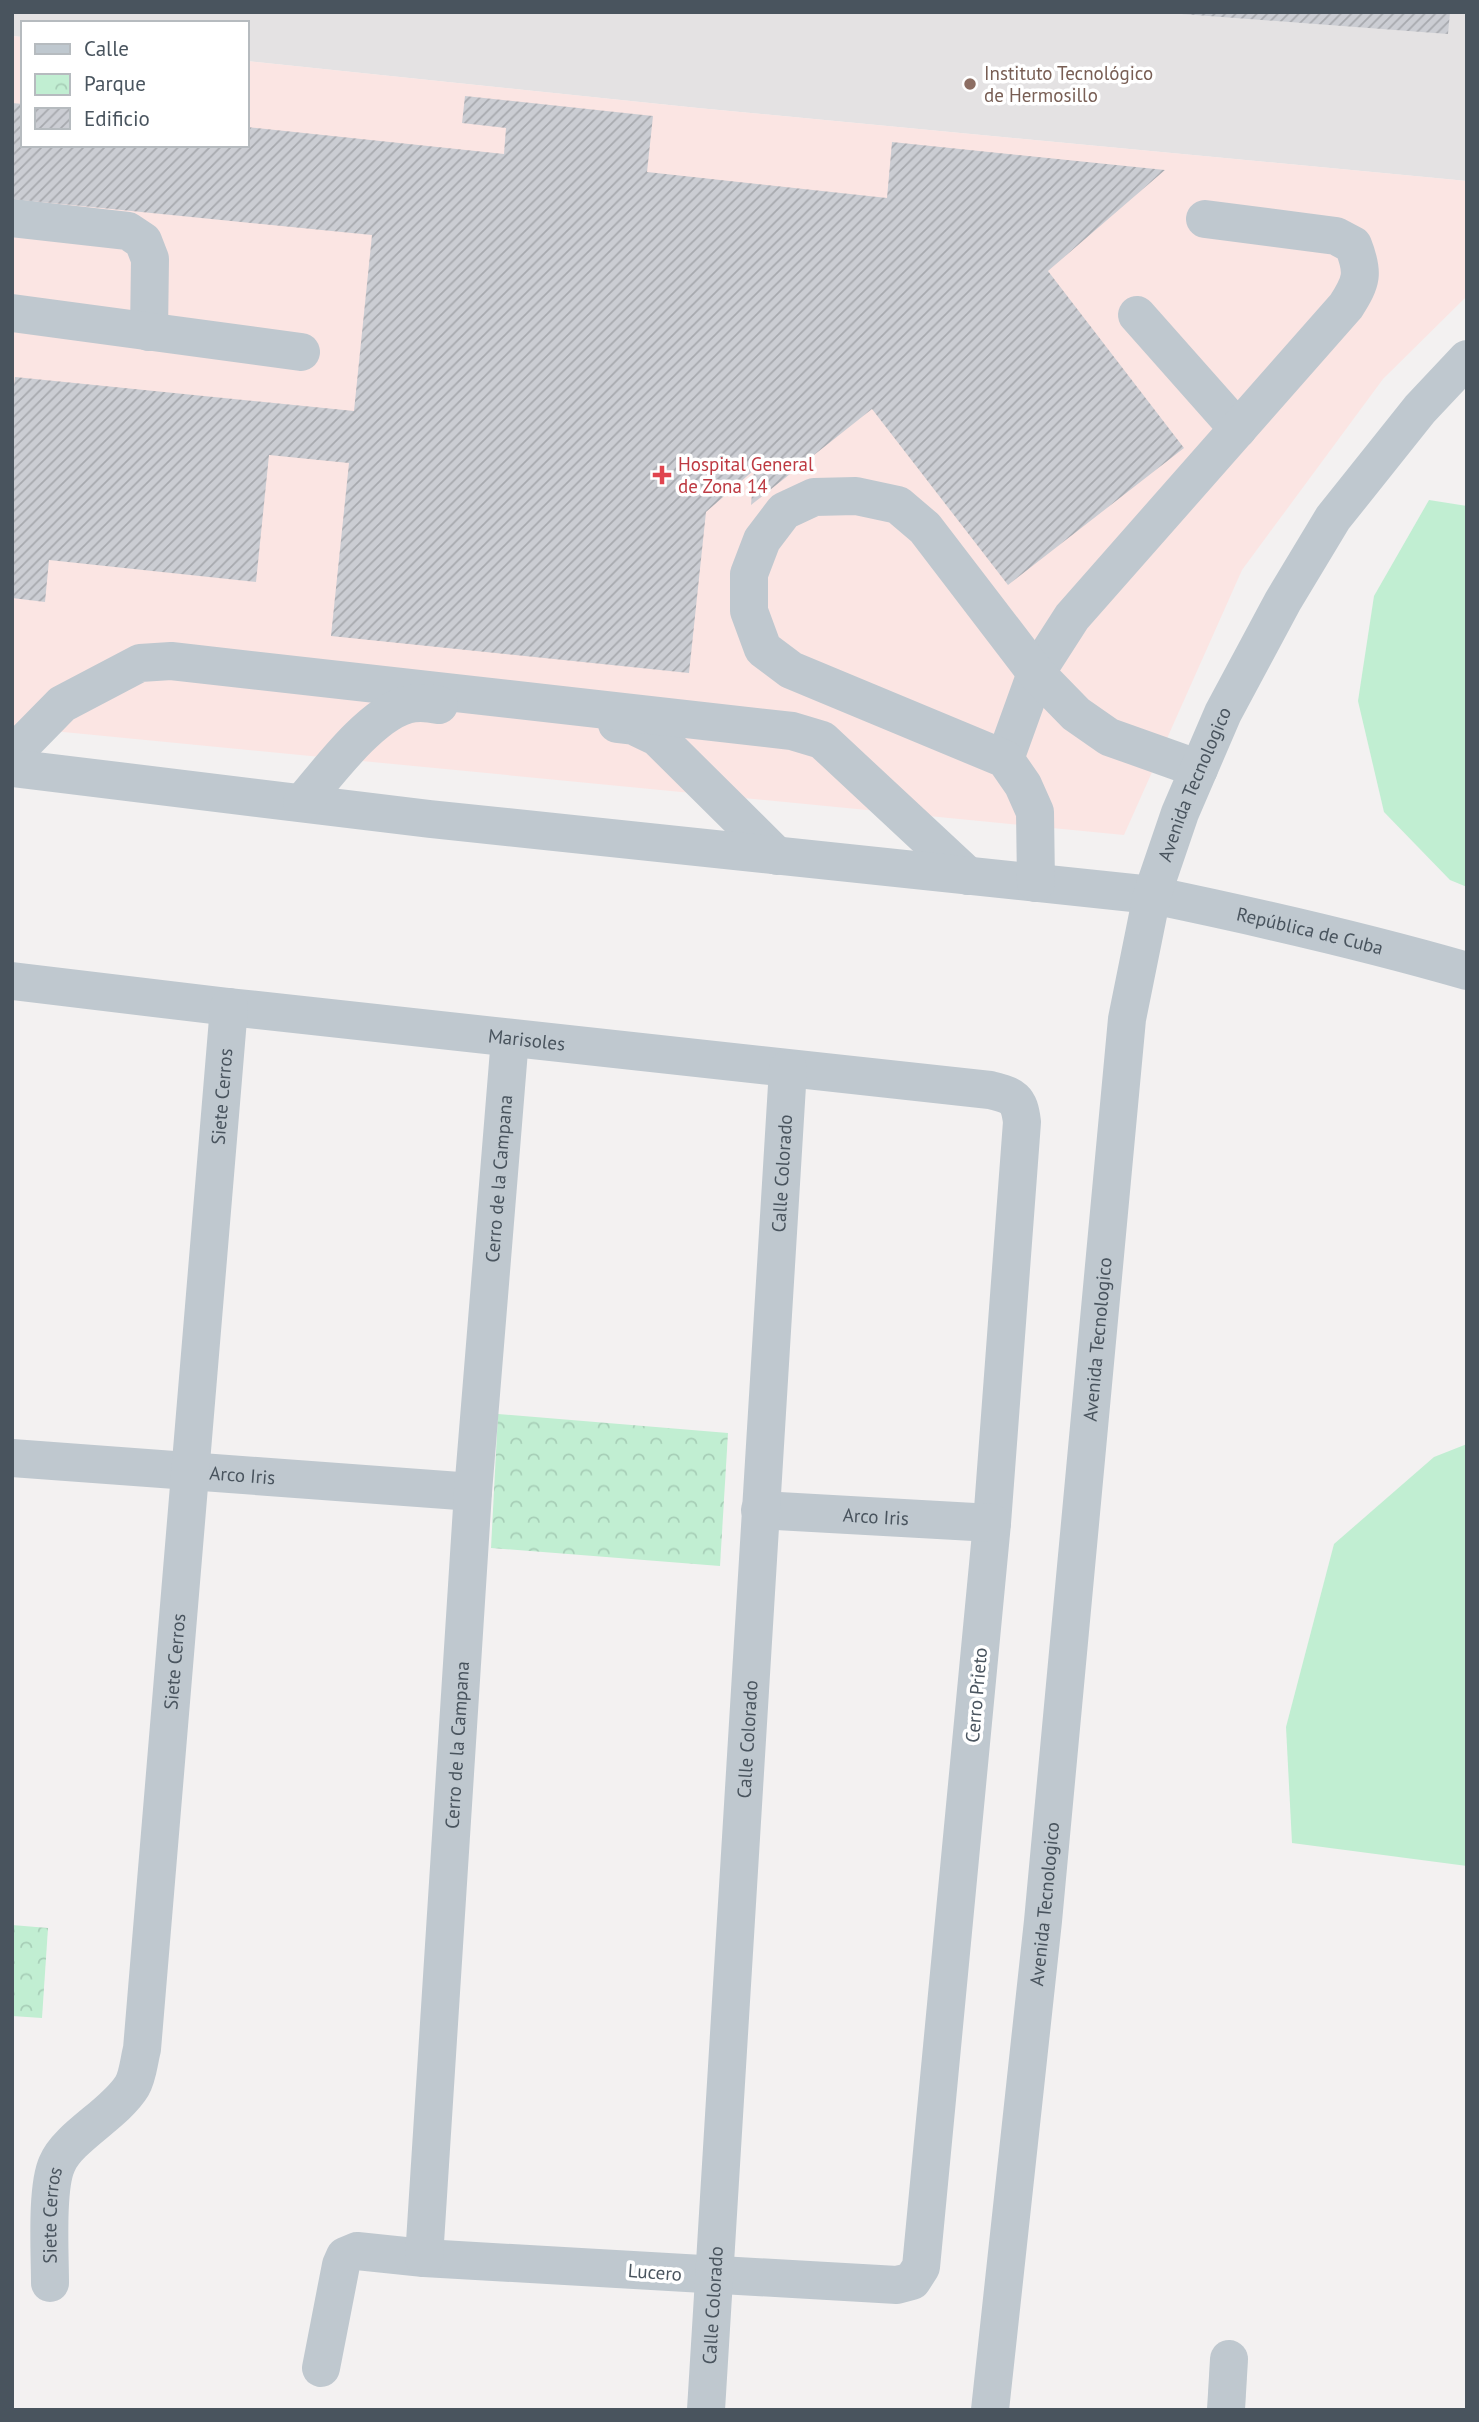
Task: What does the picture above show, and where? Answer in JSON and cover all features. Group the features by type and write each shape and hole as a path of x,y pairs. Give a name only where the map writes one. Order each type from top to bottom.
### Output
{"street":[{"path":"12,218 128,232 143,241 150,259 149,332"},
{"path":"1005,759 1036,673 1072,617 1346,306 1359,285 1360,263 1353,245 1336,236 1205,219"},
{"path":"12,313 301,352"},
{"path":"1138,315 1238,429"},
{"name":"Avenida Tecnologico","path":"990,2410 1043,1921 1126,1030 1152,895 1180,813 1223,713 1283,601 1333,518 1420,409 1467,359"},
{"path":"1036,883 1035,812 1023,785 1005,759 791,670 763,649 749,611 749,574 762,540 784,511 814,497 856,496 898,505 925,528 1036,673 1076,714 1109,737 1199,769"},
{"path":"12,755 62,704 140,663 171,661 792,731 822,740 968,876"},
{"path":"302,803 366,731 388,713 407,704 431,704 587,720 634,726 657,737 777,856"},
{"name":"República de Cuba","path":"12,768 777,856 1152,895 1391,949 1467,971"},
{"name":"Marisoles","path":"12,981 990,1090 1014,1098 1020,1107 1022,1122"},
{"name":"Siete Cerros","path":"50,2283 52,2183 57,2162 114,2108 134,2084 142,2049 229,1007"},
{"name":"Cerro de la Campana","path":"424,2258 473,1492 510,1038"},
{"name":"Calle Colorado","path":"706,2410 788,1069"},
{"name":"Cerro Prieto","path":"921,2267 992,1523 1022,1122"},
{"name":"Arco Iris","path":"12,1458 473,1492"},
{"name":"Arco Iris","path":"760,1510 992,1523"},
{"path":"321,2368 345,2256 357,2251 424,2258"},
{"name":"Lucero","path":"424,2258 897,2285 912,2281 921,2267"},
{"path":"1226,2410 1229,2359"}],"shaded area":[{"name":"Instituto Tecnológico de Hermosillo","path":"12,12 1467,12 1467,181 698,108 248,61 248,21 21,21 21,37 12,36"},
{"name":"Hospital General de Zona 14","path":"12,36 21,37 21,147 248,147 248,61 698,108 1467,181 1467,296 1383,379 1242,570 1124,835 12,727"}],"green space":[{"path":"1429,500 1467,506 1467,887 1450,880 1384,812 1358,701 1374,596"},
{"path":"498,1414 728,1433 720,1566 491,1548"},
{"path":"1467,1444 1467,1866 1292,1843 1286,1727 1334,1544 1434,1457"},
{"path":"12,1925 48,1928 42,2018 12,2016"}],"building":[{"path":"1182,12 1450,12 1448,34"},
{"path":"465,96 653,116 647,172 887,198 892,142 1165,170 1048,271 1184,448 1008,585 872,409 751,505 754,470 706,512 689,673 331,636 349,463 269,455 256,582 49,560 45,602 12,598 12,402 15,377 354,411 372,235 12,199 12,103 21,104 21,147 248,147 248,127 504,154 506,128 462,123"}],"place":[{"name":"Instituto Tecnológico de Hermosillo","path":"970,84"},
{"name":"Hospital General de Zona 14","path":"662,475"}]}
